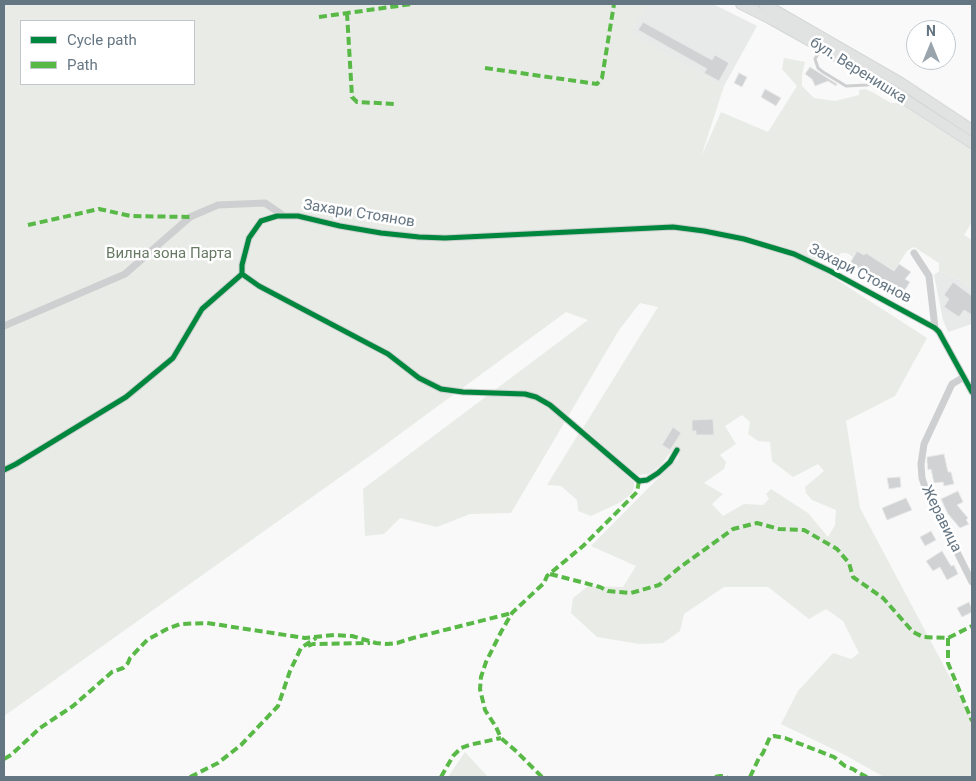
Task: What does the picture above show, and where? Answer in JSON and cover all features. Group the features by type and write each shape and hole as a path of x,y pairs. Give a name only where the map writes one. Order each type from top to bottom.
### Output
{"main road":[{"name":"бул. Веренишка","path":"741,4 772,13 881,77 972,143"},
{"name":"бул. Веренишка","path":"764,4 772,13 821,47 881,77 901,83 972,130"}],"street":[{"path":"4,326 125,274 190,217 218,205 265,203 284,216"},
{"name":"Захари Стоянов","path":"242,274 248,238 262,221 277,216 298,216 381,233 436,237 673,227 704,231 744,239 794,254 830,270 935,328 972,392"},
{"path":"914,252 929,276 935,328"},
{"path":"4,470 126,397 173,358 202,309 242,274 259,286 388,354 419,378 441,390 502,392 536,396 550,405 639,481 647,480 658,473 670,462 677,450"},
{"name":"Жеравица","path":"964,376 952,384 924,444 921,464 922,478 926,490 972,582"}],"lane":[{"path":"821,47 815,59 818,68 846,86 867,85 881,77"}],"shaded area":[{"path":"646,4 713,4 757,26 724,86 629,34"},
{"path":"939,271 962,281 972,288 972,324 948,332 943,320 934,275"}],"green space":[{"name":"Вилна зона Парта","path":"4,4 646,4 630,34 724,86 701,157 721,112 768,132 797,86 782,69 784,58 805,62 802,86 814,98 835,101 859,95 859,90 865,89 891,103 899,103 972,150 972,222 964,235 972,240 972,288 962,281 939,271 939,263 914,247 907,251 894,271 866,253 864,255 857,251 853,257 847,253 841,253 833,265 762,241 828,274 927,338 895,396 846,421 860,508 972,719 972,777 884,777 845,755 781,724 798,691 833,653 851,659 859,653 843,621 826,609 809,619 768,587 724,587 684,614 680,631 663,643 640,644 597,637 571,613 573,598 588,586 623,587 636,566 591,546 679,457 671,452 661,465 649,474 638,475 583,428 658,307 640,303 619,330 511,513 470,514 437,527 400,518 384,534 365,536 363,489 588,320 566,312 374,453 4,716","holes":["742,415 750,422 748,434 758,441 770,442 772,461 793,477 818,464 824,471 805,487 806,493 812,500 836,510 835,525 828,537 808,513 771,489 766,494 769,499 763,505 744,504 723,516 712,504 723,494 704,483 724,469 726,462 720,455 736,444 725,426"]},
{"path":"579,433 634,482 632,493 621,502 591,516 578,511 577,500 561,486 547,485"},
{"path":"465,752 488,777 448,777"}],"building":[{"path":"643,22 712,60 715,55 729,63 719,81 704,73 707,69 638,30"},
{"path":"810,67 837,84 836,86 828,81 815,86 812,79 805,74"},
{"path":"739,73 747,77 742,87 734,83"},
{"path":"765,89 781,98 776,106 761,97"},
{"path":"857,251 864,255 866,253 894,271 899,264 911,272 905,279 910,282 901,296 850,263"},
{"path":"953,282 972,296 972,315 964,310 959,317 944,307 949,299 944,295"},
{"path":"713,419 714,435 696,435 696,431 692,431 692,420"},
{"path":"673,427 681,433 670,450 662,445"},
{"path":"944,454 948,472 951,472 954,484 944,486 943,482 934,483 931,469 928,470 927,457"},
{"path":"900,477 901,487 889,489 887,478"},
{"path":"958,491 963,502 957,505 968,518 966,520 969,524 960,528 948,514 941,499"},
{"path":"906,498 912,510 887,520 882,508"},
{"path":"931,531 936,540 925,546 920,537"},
{"path":"942,551 951,566 954,565 958,574 947,580 940,567 933,571 926,561"},
{"path":"969,602 972,612 962,617 957,608"}],"marked path":[{"path":"319,17 412,4"},
{"path":"485,68 597,84 602,78 614,4"},
{"path":"347,13 352,97 357,102 396,104"},
{"path":"28,225 99,209 131,216 190,217"},
{"path":"542,777 501,738 485,710 480,689 481,677 486,662 512,613 544,583 547,576 583,546 637,492 639,481"},
{"path":"550,574 600,587 608,591 631,593 659,585 733,529 757,523 779,529 804,530 837,549 849,563 853,577 883,598 913,632 923,637 948,638 972,626"},
{"path":"4,759 11,755 40,728 73,706 112,672 123,668 147,640 180,624 207,623 305,638 334,635 352,636 387,644 512,613"},
{"path":"190,777 218,763 241,745 278,706 290,671 301,648 316,638"},
{"path":"948,638 948,663 972,721"},
{"path":"308,646 313,644 370,643"},
{"path":"750,777 770,737 774,736 785,738 834,757 845,766 867,777"},
{"path":"441,777 453,756 461,748 501,738"},
{"path":"715,777 727,777"}],"cycle path":[{"path":"677,450 670,462 658,473 647,480 639,481 550,405 536,397 525,394 463,392 441,389 419,378 388,354 259,286 242,274 242,265 249,238 261,221 277,216 298,216 340,226 419,237 445,238 673,227 744,239 794,254 830,271 935,328 972,392"},
{"path":"4,470 126,397 173,358 202,309 242,274"}]}
